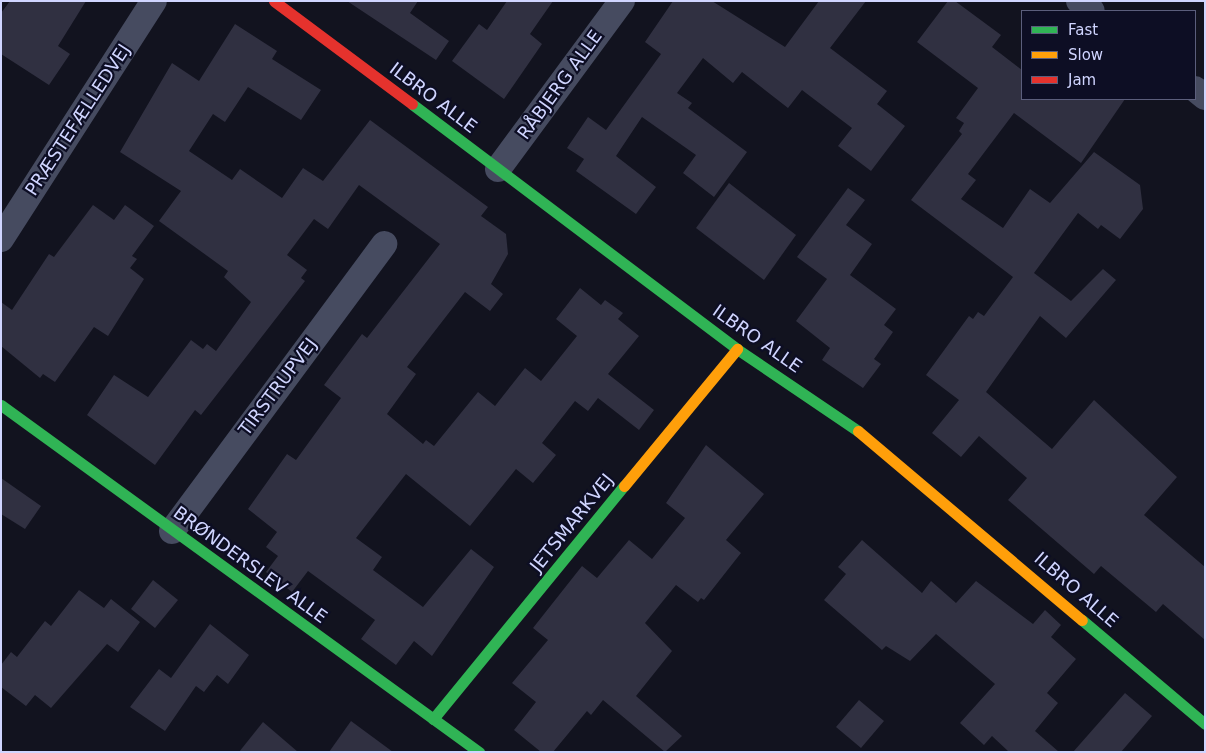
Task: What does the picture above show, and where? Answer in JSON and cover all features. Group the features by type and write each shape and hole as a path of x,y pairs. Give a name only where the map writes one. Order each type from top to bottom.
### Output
{"street":[{"name":"PRÆSTEFÆLLEDVEJ","path":"1,239 154,1"},
{"name":"ILBRO ALLE","path":"274,1 737,349 856,429 1205,724"},
{"name":"RÅBJERG ALLE","path":"498,169 622,1"},
{"path":"1078,1 1091,10"},
{"name":"TIRSTRUPVEJ","path":"172,531 384,244"},
{"name":"JETSMARKVEJ","path":"434,719 737,349"},
{"name":"BRØNDERSLEV ALLE","path":"1,405 478,752"}],"building":[{"path":"10,1 86,1 58,46 70,54 49,85 1,54 1,13"},
{"path":"347,1 418,1 410,13 449,41 436,60"},
{"path":"507,1 553,1 530,34 542,44 504,99 452,61 479,24 487,30"},
{"path":"673,1 712,1 785,47 819,1 866,1 830,48 887,91 877,104 905,126 871,171 838,146 852,128 802,90 788,108 742,72 733,83 703,58 677,93 692,103 688,108 747,152 714,197 683,173 696,155 642,117 616,156 656,187 636,214 576,171 584,159 567,148 588,117 606,130 661,54 645,42"},
{"path":"948,1 955,1 1001,35 992,47 1021,69 1021,100 1124,100 1081,163 1014,113 968,174 976,180 961,199 1003,228 1030,189 1050,203 1094,152 1140,185 1143,209 1120,239 1101,225 1098,229 1078,213 1034,273 1071,301 1103,269 1116,280 1066,338 1040,316 986,392 1052,449 1094,400 1177,477 1144,515 1205,567 1205,640 1163,604 1156,612 1101,566 1094,574 1008,500 1027,478 979,436 961,457 932,433 959,400 926,375 969,316 973,319 978,312 984,316 1013,277 911,200 962,134 959,131 964,123 956,118 978,88 917,42"},
{"path":"235,24 277,51 272,59 321,90 301,120 248,87 225,122 213,114 189,151 232,180 240,169 282,198 303,168 323,181 370,120 488,207 481,216 506,234 508,254 491,284 503,294 490,311 465,292 407,367 416,374 387,414 423,444 426,440 434,446 478,392 495,406 525,368 541,381 577,336 556,319 580,288 601,305 605,300 623,313 618,319 639,336 608,374 654,410 639,430 598,398 588,411 575,401 542,443 556,455 533,483 516,469 470,526 406,474 356,538 382,557 373,570 423,607 471,549 494,567 432,656 414,641 396,665 361,639 375,620 308,571 292,592 266,572 278,556 266,547 277,532 248,509 287,454 296,460 341,398 324,385 362,334 367,338 440,244 359,185 328,229 314,219 287,255 307,270 301,278 305,281 201,415 195,410 155,465 87,415 114,375 148,397 191,340 203,349 207,344 216,351 251,302 224,277 228,271 159,221 181,191 120,152 172,63 199,81"},
{"path":"729,183 796,235 764,280 696,228"},
{"path":"848,188 865,200 846,225 872,244 850,275 896,309 884,325 893,332 874,359 881,364 863,388 822,360 830,348 796,321 827,279 797,257"},
{"path":"93,205 114,220 125,205 154,226 132,256 137,259 130,268 144,279 108,336 94,327 55,382 43,374 40,378 1,346 1,302 12,310 49,254 54,257"},
{"path":"706,445 764,494 726,540 741,553 704,600 701,598 698,602 676,585 645,623 672,651 636,696 682,736 665,752 603,700 591,715 587,711 553,752 541,752 514,730 536,702 512,683 548,640 533,628 582,566 597,578 629,540 652,559 685,518 666,503"},
{"path":"1,478 41,506 25,529 1,514"},
{"path":"862,540 922,593 931,581 956,603 976,581 1033,624 1045,610 1061,625 1051,637 1076,659 1047,693 1058,703 1035,731 1059,752 1009,752 992,736 984,745 960,723 995,684 936,634 910,661 886,646 882,650 824,600 846,574 838,567"},
{"path":"153,580 178,600 155,628 131,609"},
{"path":"79,590 104,608 111,599 140,622 118,652 107,644 51,708 35,695 26,706 1,687 1,665 11,652 17,657 45,621 51,626"},
{"path":"210,624 249,655 228,684 217,675 204,692 196,686 165,731 130,707 159,669 171,678"},
{"path":"1125,693 1152,716 1121,752 1073,752"},
{"path":"859,700 884,721 861,748 836,727"},
{"path":"351,721 393,752 329,752"},
{"path":"263,722 298,752 239,752"}],"traffic: fast":[{"path":"412,104 737,349 858,431"},
{"path":"1,405 479,752"},
{"path":"433,719 624,486"},
{"path":"1082,620 1205,724"}],"traffic: slow":[{"path":"624,486 737,349"},
{"path":"858,431 1082,620"}],"traffic: jam":[{"path":"274,1 412,104"}]}
